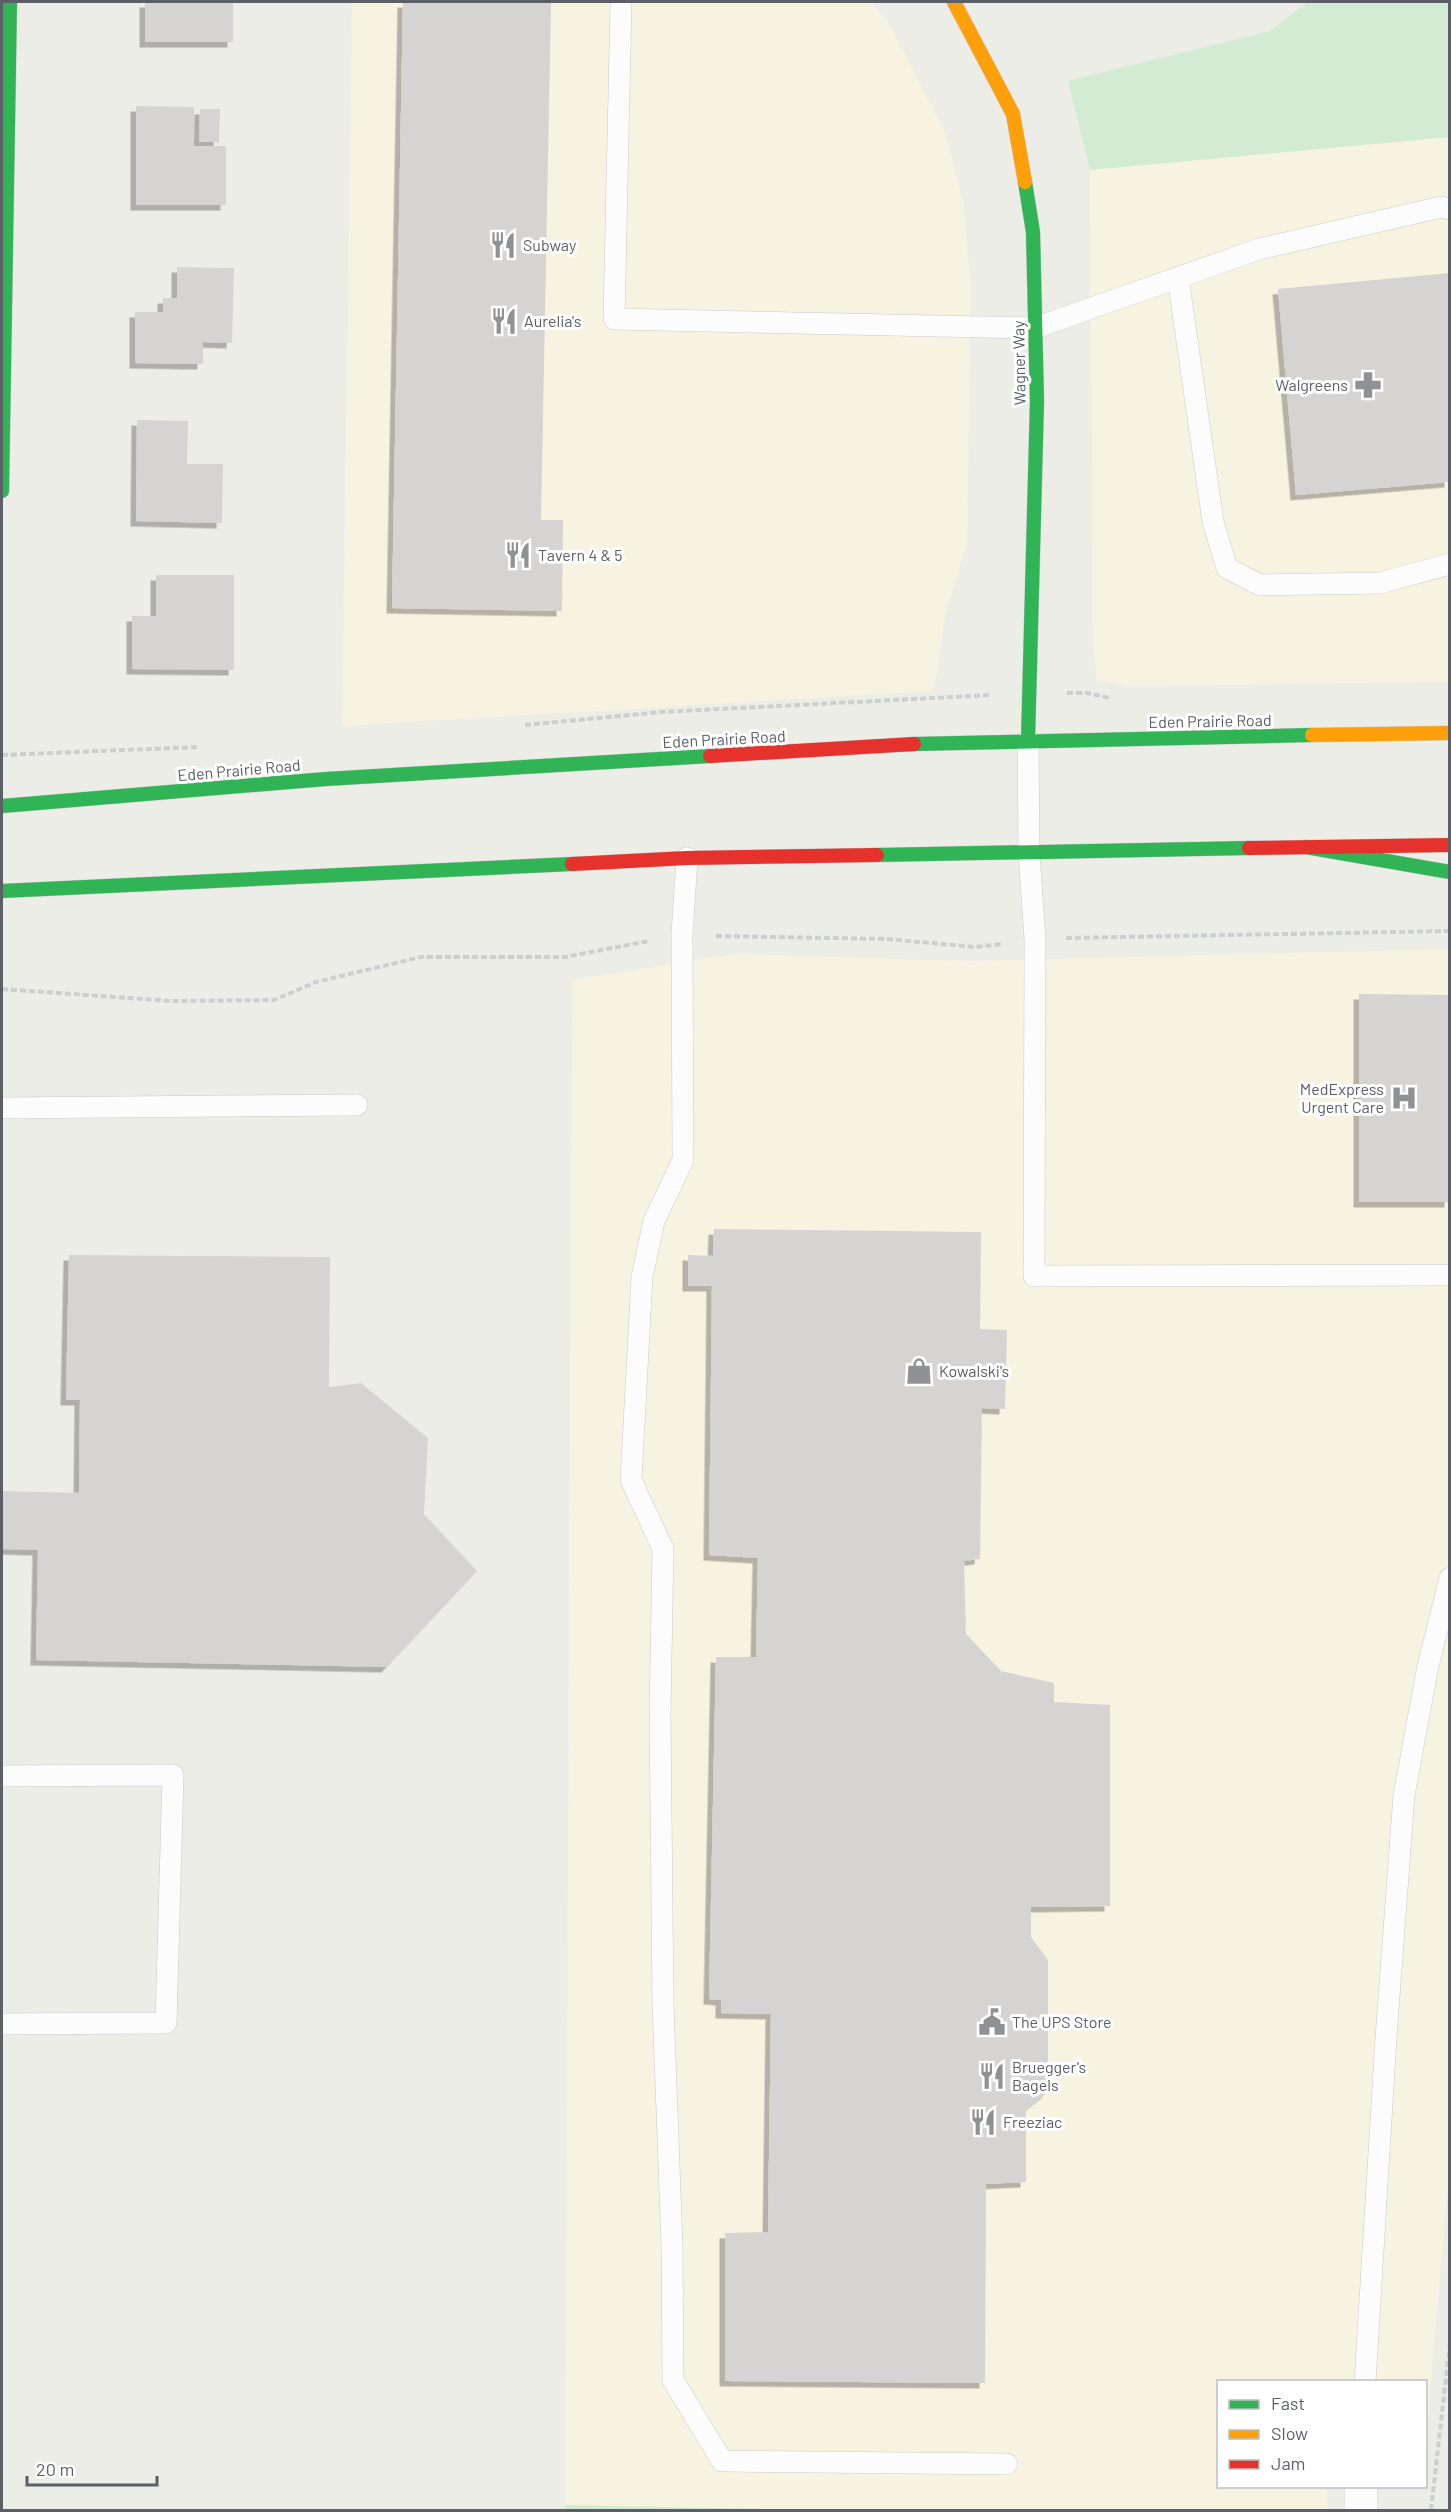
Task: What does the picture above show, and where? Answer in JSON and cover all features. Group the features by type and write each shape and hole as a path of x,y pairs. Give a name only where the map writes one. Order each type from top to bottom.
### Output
{"main road":[{"path":"2,491 10,2"},
{"name":"Wagner Way","path":"954,2 1013,114 1033,232 1036,412 1028,740"},
{"name":"Eden Prairie Road","path":"2,806 360,777 947,742 1449,733"},
{"path":"2,891 687,858 1449,845"},
{"path":"1306,847 1449,872"}],"street":[{"path":"1361,2488 1361,2511"}],"lane":[{"path":"621,2 614,319 1035,328 1259,249 1441,207 1449,209"},
{"path":"1178,278 1213,522 1227,568 1260,585 1380,583 1449,564"},
{"path":"1028,740 1029,853 1035,940 1034,1276 1449,1275"},
{"path":"687,858 682,936 683,1160 654,1221 642,1277 631,1480 663,1549 660,1713 663,1981 672,2245 673,2380 722,2461 1007,2464"},
{"path":"2,1108 357,1105"},
{"path":"1365,2380 1386,2038 1404,1795 1428,1666 1449,1578"},
{"path":"2,1776 173,1775 166,2023 2,2024"}],"path":[{"path":"2,989 171,1001 273,1000 315,982 421,957 565,957 682,936 887,939 975,947 1035,940 1449,931"},
{"path":"1431,2511 1449,2343"}],"shaded area":[{"path":"352,2 872,2 889,24 945,132 963,201 971,287 967,543 945,615 937,675 932,691 342,726"},
{"path":"1449,137 1449,682 1131,686 1097,680 1093,646 1090,170"},
{"path":"1449,949 1450,2160 1427,2424 1427,2380 1217,2380 1217,2488 1327,2488 1327,2510 817,2510 565,2505 572,980 735,954 971,961"}],"green space":[{"path":"1307,2 1449,2 1449,137 1090,170 1068,81 1270,31"},
{"path":"565,2505 817,2510 565,2510"}],"building":[{"path":"145,2 233,2 233,42 145,42"},
{"path":"403,2 551,2 541,520 563,520 562,611 392,608"},
{"path":"136,106 194,107 194,146 226,146 226,205 136,205"},
{"path":"200,109 220,109 219,142 199,142"},
{"path":"177,267 234,268 232,343 203,342 203,364 135,363 135,312 163,312 163,298 177,298"},
{"name":"Walgreens","path":"1450,273 1450,482 1296,495 1278,289"},
{"path":"137,420 188,421 187,464 223,464 222,523 136,521"},
{"path":"156,575 234,575 234,670 132,669 132,616 156,616"},
{"name":"MedExpress Urgent Care","path":"1359,994 1450,995 1450,1202 1359,1202"},
{"path":"714,1229 981,1232 980,1329 1007,1330 1005,1409 982,1408 980,1559 964,1561 966,1634 1001,1671 1054,1683 1054,1702 1110,1705 1110,1906 1031,1907 1031,1937 1048,1960 1048,2092 1026,2109 1026,2182 986,2184 985,2383 725,2381 725,2233 768,2232 771,2014 721,2013 721,2000 709,1999 716,1657 756,1657 758,1558 709,1555 712,1286 688,1286 688,1255 713,1256"},
{"path":"69,1255 330,1257 329,1387 361,1383 428,1438 424,1514 477,1571 387,1667 36,1660 38,1550 2,1549 2,1491 79,1493 80,1400 66,1400"}],"traffic: fast":[{"path":"2,491 10,2"},
{"path":"1025,182 1033,232 1037,401 1028,740"},
{"path":"914,744 1312,735"},
{"path":"2,806 326,779 710,756"},
{"path":"1306,847 1450,872"},
{"path":"877,855 1249,848"},
{"path":"2,891 572,864"}],"traffic: slow":[{"path":"954,2 1013,114 1025,182"},
{"path":"1312,735 1450,733"}],"traffic: jam":[{"path":"710,756 914,744"},
{"path":"1249,848 1450,845"},
{"path":"572,864 687,858 877,855"}],"place":[{"name":"Subway","path":"503,245"},
{"name":"Aurelia's","path":"504,321"},
{"name":"Walgreens","path":"1368,385"},
{"name":"Tavern 4 & 5","path":"518,555"},
{"name":"MedExpress Urgent Care","path":"1404,1098"},
{"name":"Kowalski's","path":"919,1371"},
{"name":"The UPS Store","path":"992,2022"},
{"name":"Bruegger's Bagels","path":"992,2076"},
{"name":"Freeziac","path":"983,2122"}]}
